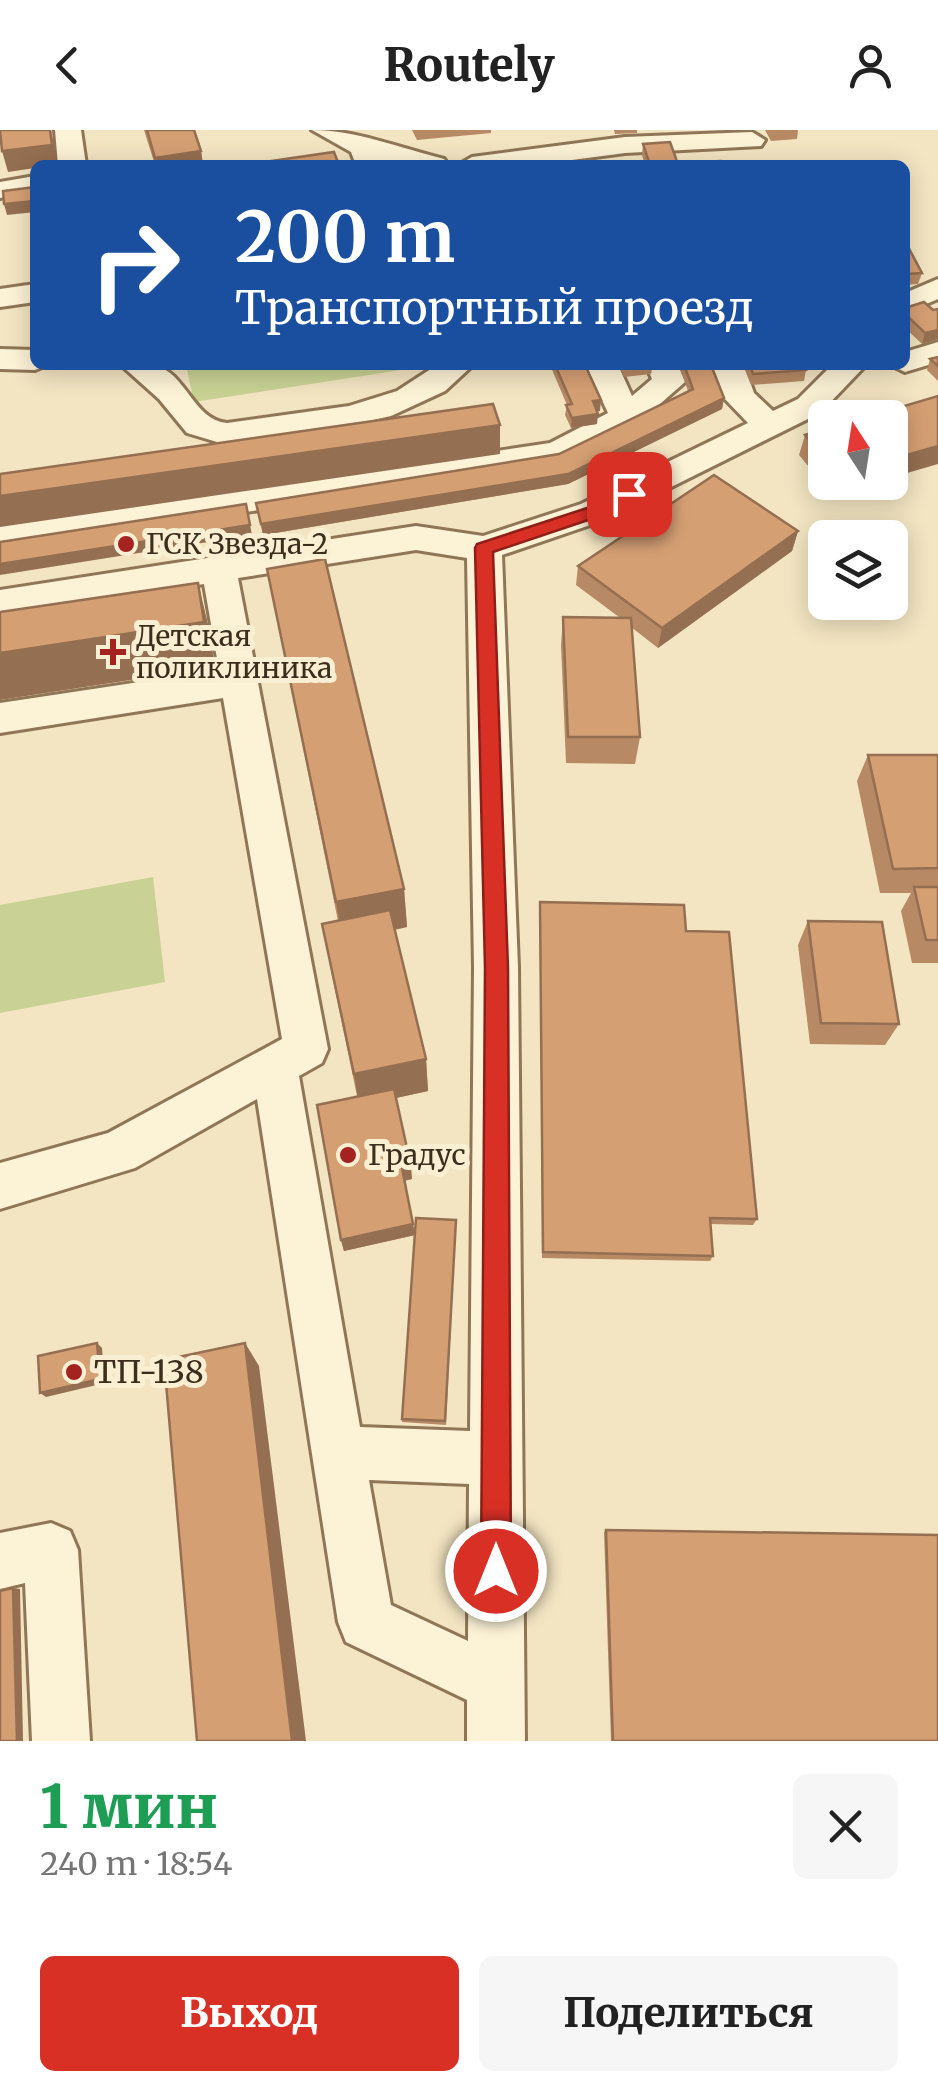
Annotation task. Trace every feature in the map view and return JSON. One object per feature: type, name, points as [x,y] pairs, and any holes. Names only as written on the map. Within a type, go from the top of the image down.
[{"type":"street","points":[[68,130],[71,160]]},
{"type":"street","points":[[325,130],[366,156],[396,160]]},
{"type":"street","points":[[510,130],[538,159],[654,137],[749,135],[765,160]]},
{"type":"street","points":[[0,190],[30,185]]},
{"type":"street","points":[[910,302],[938,288]]},
{"type":"street","points":[[0,298],[30,295]]},
{"type":"street","points":[[910,360],[938,352]]},
{"type":"street","points":[[0,359],[30,360]]},
{"type":"street","points":[[143,370],[172,394],[193,424],[207,433],[227,434],[364,412],[409,400],[452,370]]},
{"type":"street","points":[[604,370],[626,417]]},
{"type":"street","points":[[0,538],[558,453],[626,417],[669,382],[664,370]]},
{"type":"street","points":[[730,370],[740,398],[770,424]]},
{"type":"street","points":[[0,603],[416,538],[484,548],[593,512],[808,406],[846,370]]},
{"type":"street","points":[[484,548],[496,968],[496,1741]]},
{"type":"street","points":[[0,1186],[118,1152],[306,1050],[219,569]]},
{"type":"street","points":[[0,718],[239,680]]},
{"type":"street","points":[[275,1066],[366,1622],[496,1684]]},
{"type":"street","points":[[338,1452],[496,1459]]},
{"type":"street","points":[[0,1560],[51,1550],[61,1741]]},
{"type":"green space","points":[[187,370],[401,370],[194,402]]},
{"type":"green space","points":[[153,877],[165,982],[0,1013],[0,905]]},
{"type":"building","points":[[0,130],[50,130],[52,145],[2,151]]},
{"type":"building","points":[[147,130],[194,130],[201,151],[155,158]]},
{"type":"building","points":[[670,142],[677,160],[648,160],[643,144]]},
{"type":"building","points":[[334,152],[337,160],[279,160]]},
{"type":"building","points":[[30,188],[30,201],[4,204],[3,191]]},
{"type":"building","points":[[910,250],[922,273],[910,274]]},
{"type":"building","points":[[924,302],[933,310],[938,309],[938,330],[925,333],[910,319],[910,306]]},
{"type":"building","points":[[557,370],[587,370],[601,400],[593,401],[598,414],[572,418],[566,405],[572,404]]},
{"type":"building","points":[[686,370],[713,370],[724,398],[568,474],[261,524],[256,503],[559,454],[693,389]]},
{"type":"building","points":[[752,370],[806,370],[753,374]]},
{"type":"building","points":[[938,396],[938,446],[908,455],[908,405]]},
{"type":"building","points":[[493,404],[500,425],[0,496],[0,474]]},
{"type":"building","points":[[714,475],[798,531],[662,628],[578,566]]},
{"type":"building","points":[[246,504],[250,525],[0,564],[0,542]]},
{"type":"building","points":[[325,559],[404,889],[336,902],[267,569]]},
{"type":"building","points":[[198,583],[204,622],[0,653],[0,612]]},
{"type":"building","points":[[563,617],[631,618],[640,737],[568,737]]},
{"type":"building","points":[[868,755],[938,755],[938,868],[893,869]]},
{"type":"building","points":[[914,887],[938,887],[938,940],[926,940]]},
{"type":"building","points":[[540,902],[684,905],[686,931],[729,932],[757,1219],[710,1218],[713,1256],[543,1252]]},
{"type":"building","points":[[390,910],[426,1059],[354,1074],[322,924]]},
{"type":"building","points":[[808,921],[882,922],[899,1024],[821,1023]]},
{"type":"building","points":[[394,1089],[411,1166],[402,1168],[413,1224],[341,1240],[317,1105]]},
{"type":"building","points":[[416,1218],[456,1220],[445,1421],[402,1419]]},
{"type":"building","name":"ТП-138","points":[[97,1343],[100,1379],[40,1393],[38,1356]]},
{"type":"building","points":[[245,1343],[292,1741],[197,1741],[164,1360]]},
{"type":"building","points":[[606,1530],[938,1535],[938,1741],[613,1741]]},
{"type":"building","points":[[13,1588],[17,1741],[0,1741],[0,1591]]},
{"type":"place","name":"ГСК Звезда-2","points":[[126,544]]},
{"type":"place","name":"Детская поликлиника","points":[[113,652]]},
{"type":"place","name":"Градус","points":[[348,1155]]},
{"type":"place","name":"ТП-138","points":[[74,1372]]},
{"type":"route","points":[[496,1571],[496,968],[484,548],[593,512],[629,494]]}]
